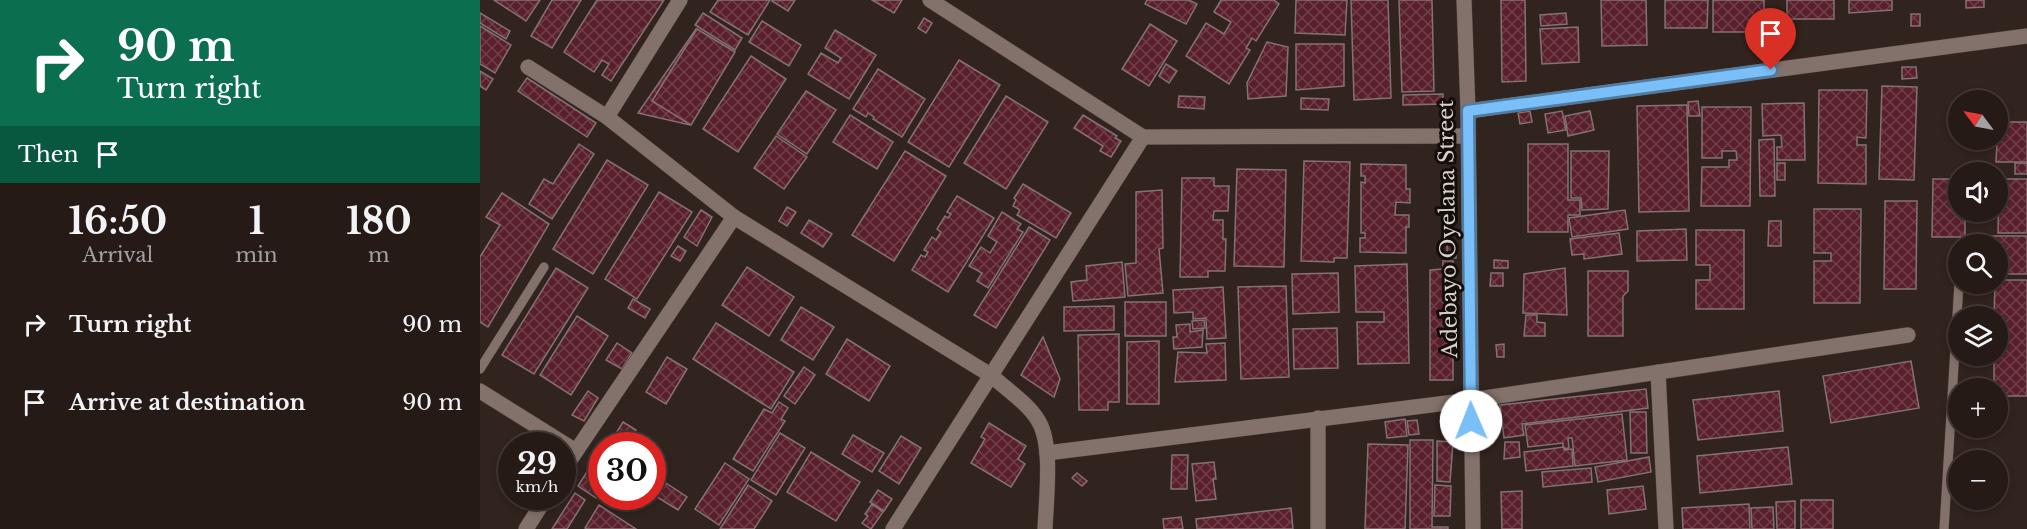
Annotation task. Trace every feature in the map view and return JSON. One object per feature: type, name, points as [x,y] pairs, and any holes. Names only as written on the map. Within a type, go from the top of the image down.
[{"type":"street","points":[[607,117],[680,0]]},
{"type":"street","points":[[930,0],[1143,137],[1468,136]]},
{"type":"street","name":"Adebayo Oyelana Street","points":[[1464,0],[1468,111],[1473,529]]},
{"type":"street","points":[[1468,111],[2027,36]]},
{"type":"street","points":[[528,67],[607,117],[734,217],[992,376],[1039,421],[1044,434],[1047,453],[1045,529]]},
{"type":"street","points":[[893,529],[1143,137]]},
{"type":"street","points":[[576,452],[734,217]]},
{"type":"street","points":[[1047,453],[1471,400],[1908,335]]},
{"type":"street","points":[[1658,372],[1666,529]]},
{"type":"street","points":[[480,392],[544,432]]},
{"type":"street","points":[[1318,418],[1318,529]]},
{"type":"street","points":[[526,529],[538,510]]},
{"type":"lane","points":[[480,369],[544,267]]},
{"type":"lane","points":[[1944,529],[1958,294]]},
{"type":"building","points":[[494,0],[540,0],[526,21]]},
{"type":"building","points":[[552,0],[581,0],[552,48],[531,36]]},
{"type":"building","points":[[597,0],[664,0],[611,81],[602,75],[609,64],[602,60],[594,72],[564,52]]},
{"type":"building","points":[[718,0],[770,0],[748,35],[710,12]]},
{"type":"building","points":[[772,0],[795,0],[788,11]]},
{"type":"building","points":[[872,0],[902,0],[894,13]]},
{"type":"building","points":[[1147,0],[1189,0],[1197,4],[1186,24],[1145,4]]},
{"type":"building","points":[[1221,0],[1274,0],[1279,4],[1256,41],[1252,38],[1246,48],[1250,50],[1229,84],[1186,56],[1206,23],[1224,34],[1231,22],[1214,12]]},
{"type":"building","points":[[1296,0],[1347,0],[1345,35],[1295,33]]},
{"type":"building","points":[[1351,0],[1388,0],[1391,98],[1354,100]]},
{"type":"building","points":[[1399,0],[1432,0],[1434,91],[1402,92]]},
{"type":"building","points":[[1501,0],[1525,0],[1526,81],[1502,82]]},
{"type":"building","points":[[1601,0],[1646,0],[1647,45],[1602,46]]},
{"type":"building","points":[[1665,0],[1708,0],[1707,28],[1665,28]]},
{"type":"building","points":[[1713,0],[1764,0],[1764,32],[1713,32]]},
{"type":"building","points":[[1787,0],[1834,0],[1834,19],[1787,19]]},
{"type":"building","points":[[1849,0],[1892,0],[1892,10],[1849,13]]},
{"type":"building","points":[[1966,0],[1984,0],[1984,7],[1966,8]]},
{"type":"building","points":[[480,13],[510,31],[506,39],[480,23]]},
{"type":"building","points":[[703,13],[742,38],[735,50],[695,25]]},
{"type":"building","points":[[1566,13],[1567,24],[1541,26],[1540,15]]},
{"type":"building","points":[[1911,14],[1920,14],[1920,26],[1911,26]]},
{"type":"building","points":[[924,18],[932,23],[926,33],[918,28]]},
{"type":"building","points":[[762,21],[801,45],[789,66],[749,42]]},
{"type":"building","points":[[1150,24],[1177,41],[1149,86],[1122,69]]},
{"type":"building","points":[[480,26],[511,45],[495,73],[480,64]]},
{"type":"building","points":[[1578,27],[1579,62],[1542,64],[1540,29]]},
{"type":"building","points":[[696,29],[733,51],[690,125],[638,113]]},
{"type":"building","points":[[697,29],[735,52],[691,125],[652,101]]},
{"type":"building","points":[[835,30],[876,55],[849,99],[808,74],[821,53],[838,63],[841,58],[825,48]]},
{"type":"building","points":[[1267,42],[1288,47],[1286,96],[1248,99],[1247,83]]},
{"type":"building","points":[[1296,44],[1344,44],[1344,86],[1296,90]]},
{"type":"building","points":[[751,56],[786,79],[738,152],[703,129]]},
{"type":"building","points":[[959,60],[1000,85],[949,167],[908,142]]},
{"type":"building","points":[[1166,64],[1177,71],[1169,83],[1159,76]]},
{"type":"building","points":[[1902,67],[1916,67],[1917,78],[1902,79]]},
{"type":"building","points":[[878,69],[925,99],[902,137],[873,119],[874,117],[868,113],[866,117],[853,109]]},
{"type":"building","points":[[480,71],[493,79],[486,90],[480,86]]},
{"type":"building","points":[[527,78],[596,123],[587,137],[518,91]]},
{"type":"building","points":[[1882,86],[1917,87],[1914,180],[1879,179]]},
{"type":"building","points":[[1819,90],[1867,90],[1866,138],[1857,137],[1857,145],[1866,145],[1866,184],[1818,183]]},
{"type":"building","points":[[806,91],[836,110],[807,154],[777,134]]},
{"type":"building","points":[[1443,94],[1443,104],[1403,105],[1403,95]]},
{"type":"building","points":[[1006,96],[1048,122],[1006,189],[964,163]]},
{"type":"building","points":[[1179,96],[1205,97],[1204,109],[1178,107]]},
{"type":"building","points":[[1301,98],[1329,99],[1328,110],[1301,109]]},
{"type":"building","points":[[1698,101],[1700,116],[1689,116],[1688,102]]},
{"type":"building","points":[[1804,103],[1805,160],[1777,160],[1777,147],[1782,147],[1781,135],[1763,136],[1762,104]]},
{"type":"building","points":[[1687,105],[1689,211],[1639,212],[1637,106]]},
{"type":"building","points":[[1702,107],[1751,107],[1750,206],[1701,206],[1702,167],[1729,167],[1729,160],[1737,160],[1736,151],[1722,151],[1722,158],[1702,158]]},
{"type":"building","points":[[1530,111],[1532,122],[1520,124],[1518,113]]},
{"type":"building","points":[[1562,111],[1566,130],[1548,133],[1545,114]]},
{"type":"building","points":[[1590,111],[1594,130],[1568,136],[1565,116]]},
{"type":"building","points":[[850,115],[893,142],[877,169],[833,142]]},
{"type":"building","points":[[1083,115],[1117,136],[1115,138],[1121,141],[1111,157],[1100,151],[1103,146],[1074,128]]},
{"type":"building","points":[[2008,122],[2027,122],[2027,162],[1996,162],[1997,150],[2008,150]]},
{"type":"building","points":[[776,136],[807,157],[784,189],[754,168]]},
{"type":"building","points":[[1774,139],[1775,196],[1760,196],[1759,140]]},
{"type":"building","points":[[579,144],[594,154],[552,219],[529,204],[544,179],[553,184]]},
{"type":"building","points":[[1528,144],[1568,144],[1568,200],[1580,200],[1580,215],[1568,215],[1568,232],[1528,232]]},
{"type":"building","points":[[905,151],[946,176],[894,261],[852,235]]},
{"type":"building","points":[[1571,151],[1609,151],[1608,209],[1582,210],[1581,198],[1571,198]]},
{"type":"building","points":[[607,160],[648,185],[593,274],[553,249]]},
{"type":"building","points":[[1304,161],[1350,162],[1347,258],[1334,258],[1334,262],[1301,261]]},
{"type":"building","points":[[1777,163],[1785,163],[1785,180],[1777,180]]},
{"type":"building","points":[[2015,163],[2027,163],[2027,174],[2015,174]]},
{"type":"building","points":[[1361,164],[1406,165],[1406,189],[1410,189],[1410,203],[1396,202],[1395,215],[1409,215],[1409,227],[1406,227],[1406,253],[1360,252],[1360,238],[1365,238],[1365,233],[1361,233],[1361,182],[1365,183],[1365,176],[1361,176]]},
{"type":"building","points":[[1237,169],[1286,170],[1284,267],[1234,266]]},
{"type":"building","points":[[1182,178],[1214,178],[1214,186],[1229,186],[1228,211],[1214,211],[1213,220],[1223,220],[1223,239],[1226,239],[1225,271],[1208,271],[1208,277],[1180,277]]},
{"type":"building","points":[[1933,179],[1948,179],[1948,222],[1965,222],[1965,234],[1932,237]]},
{"type":"building","points":[[2008,179],[2027,179],[2027,233],[1998,233],[1998,222],[2008,222]]},
{"type":"building","points":[[1023,184],[1071,213],[1056,238],[1017,215],[1020,210],[1013,206],[1016,200],[1014,198]]},
{"type":"building","points":[[1162,190],[1163,248],[1159,249],[1163,293],[1128,296],[1125,264],[1136,263],[1136,192]]},
{"type":"building","points":[[659,192],[692,212],[637,299],[605,279]]},
{"type":"building","points":[[502,193],[549,224],[488,327],[480,322],[480,257],[500,225],[486,217]]},
{"type":"building","points":[[957,196],[994,218],[948,292],[912,270],[921,255],[925,257],[928,252],[924,250],[932,237],[936,240],[941,232],[937,229],[945,216],[948,218],[951,214],[947,212]]},
{"type":"building","points":[[1885,201],[1917,201],[1916,289],[1884,289]]},
{"type":"building","points":[[787,207],[796,212],[787,226],[779,221]]},
{"type":"building","points":[[1814,209],[1861,209],[1860,303],[1814,303],[1814,261],[1831,261],[1831,253],[1814,253]]},
{"type":"building","points":[[701,210],[712,217],[697,246],[684,237]]},
{"type":"building","points":[[1625,210],[1628,229],[1572,237],[1569,218]]},
{"type":"building","points":[[1002,212],[1021,224],[1017,229],[1023,232],[988,288],[977,281],[982,273],[969,266],[981,247],[990,253],[997,242],[988,236]]},
{"type":"building","points":[[809,220],[832,234],[823,247],[801,233]]},
{"type":"building","points":[[1769,221],[1781,221],[1781,246],[1768,246]]},
{"type":"building","points":[[1029,227],[1050,240],[996,328],[974,315]]},
{"type":"building","points":[[1686,229],[1687,260],[1637,261],[1637,231]]},
{"type":"building","points":[[1696,230],[1744,230],[1744,309],[1696,309],[1696,280],[1710,280],[1710,265],[1696,265]]},
{"type":"building","points":[[1619,233],[1622,254],[1584,259],[1584,254],[1572,255],[1570,239]]},
{"type":"building","points":[[2008,236],[2027,236],[2027,274],[2008,274]]},
{"type":"building","points":[[1447,244],[1456,244],[1456,258],[1447,258]]},
{"type":"building","points":[[678,246],[686,251],[680,261],[671,256]]},
{"type":"building","points":[[1494,260],[1508,261],[1508,268],[1494,268]]},
{"type":"building","points":[[1443,261],[1453,261],[1453,380],[1430,380],[1430,270],[1443,269]]},
{"type":"building","points":[[1122,262],[1125,297],[1073,301],[1071,282],[1087,280],[1086,266]]},
{"type":"building","points":[[1407,264],[1409,363],[1358,364],[1357,322],[1384,322],[1384,312],[1356,312],[1355,266]]},
{"type":"building","points":[[747,267],[794,297],[769,336],[722,305]]},
{"type":"building","points":[[556,268],[588,288],[534,374],[502,355]]},
{"type":"building","points":[[1565,268],[1567,315],[1523,313],[1524,274]]},
{"type":"building","points":[[1588,271],[1628,271],[1628,291],[1623,296],[1623,336],[1588,336]]},
{"type":"building","points":[[1338,273],[1339,312],[1293,314],[1292,274]]},
{"type":"building","points":[[1491,273],[1503,273],[1503,286],[1490,286]]},
{"type":"building","points":[[2008,280],[2027,280],[2027,396],[2008,396],[2008,378],[1994,378],[1994,366],[2008,366],[2008,306],[1994,306],[1995,294],[2008,294]]},
{"type":"building","points":[[1286,286],[1289,377],[1241,379],[1238,287]]},
{"type":"building","points":[[1223,287],[1226,338],[1207,339],[1206,318],[1193,319],[1193,312],[1174,313],[1173,290]]},
{"type":"building","points":[[633,299],[650,309],[645,318],[628,308]]},
{"type":"building","points":[[1125,302],[1166,302],[1166,336],[1125,336]]},
{"type":"building","points":[[1114,306],[1114,330],[1064,331],[1064,307]]},
{"type":"building","points":[[801,307],[834,327],[813,360],[781,340]]},
{"type":"building","points":[[1526,315],[1537,315],[1537,322],[1545,323],[1545,336],[1524,336]]},
{"type":"building","points":[[577,316],[608,336],[571,395],[540,375]]},
{"type":"building","points":[[1204,320],[1205,328],[1193,329],[1192,321]]},
{"type":"building","points":[[716,323],[794,372],[771,409],[693,359]]},
{"type":"building","points":[[1190,324],[1190,332],[1203,330],[1202,347],[1174,349],[1173,337],[1177,337],[1176,325]]},
{"type":"building","points":[[1337,328],[1338,368],[1294,369],[1293,329]]},
{"type":"building","points":[[1119,334],[1119,402],[1108,402],[1108,410],[1079,410],[1078,335]]},
{"type":"building","points":[[1043,337],[1060,379],[1054,397],[1021,375]]},
{"type":"building","points":[[847,339],[890,366],[869,401],[826,374]]},
{"type":"building","points":[[1159,341],[1159,404],[1127,404],[1127,342]]},
{"type":"building","points":[[617,343],[632,353],[622,369],[606,360]]},
{"type":"building","points":[[1225,343],[1226,380],[1175,382],[1178,352],[1207,353],[1206,344]]},
{"type":"building","points":[[1504,344],[1504,357],[1497,357],[1496,345]]},
{"type":"building","points":[[667,357],[687,369],[666,404],[646,392]]},
{"type":"building","points":[[1911,361],[1919,408],[1831,423],[1823,376]]},
{"type":"building","points":[[804,367],[815,375],[795,404],[784,396]]},
{"type":"building","points":[[1646,389],[1648,408],[1522,424],[1524,435],[1504,438],[1500,405]]},
{"type":"building","points":[[588,391],[598,398],[584,421],[572,415]]},
{"type":"building","points":[[1779,391],[1783,431],[1698,440],[1693,400]]},
{"type":"building","points":[[779,402],[788,408],[781,419],[785,421],[753,471],[733,459],[764,409],[772,413]]},
{"type":"building","points":[[1630,412],[1646,412],[1647,453],[1631,453]]},
{"type":"building","points":[[1622,414],[1627,460],[1575,466],[1572,438],[1568,438],[1569,448],[1563,449],[1563,443],[1528,447],[1525,425]]},
{"type":"building","points":[[1405,419],[1407,436],[1387,438],[1385,422]]},
{"type":"building","points":[[1417,420],[1419,434],[1409,435],[1407,421]]},
{"type":"building","points":[[623,422],[636,430],[635,432],[617,432]]},
{"type":"building","points":[[989,423],[1026,446],[1018,459],[1025,464],[1011,487],[971,463],[985,439],[981,437]]},
{"type":"building","points":[[780,433],[805,448],[776,495],[751,480]]},
{"type":"building","points":[[853,435],[884,453],[872,472],[842,454]]},
{"type":"building","points":[[901,436],[921,448],[899,484],[879,471]]},
{"type":"building","points":[[1410,440],[1433,440],[1432,527],[1448,527],[1448,529],[1410,529]]},
{"type":"building","points":[[1437,441],[1453,442],[1450,482],[1437,481]]},
{"type":"building","points":[[1505,442],[1519,442],[1520,457],[1504,459]]},
{"type":"building","points":[[1368,444],[1408,445],[1405,529],[1365,529]]},
{"type":"building","points":[[1564,447],[1564,450],[1572,449],[1573,466],[1526,471],[1524,452]]},
{"type":"building","points":[[1788,447],[1792,484],[1700,493],[1697,456]]},
{"type":"building","points":[[811,452],[860,482],[836,521],[787,492]]},
{"type":"building","points":[[1172,455],[1188,455],[1187,489],[1171,489]]},
{"type":"building","points":[[1649,457],[1651,472],[1598,482],[1595,467]]},
{"type":"building","points":[[1214,462],[1216,479],[1213,479],[1216,499],[1196,501],[1192,464]]},
{"type":"building","points":[[725,463],[749,479],[719,525],[695,509]]},
{"type":"building","points":[[1591,468],[1592,482],[1543,487],[1542,472]]},
{"type":"building","points":[[588,470],[588,493],[578,486]]},
{"type":"building","points":[[1077,473],[1087,481],[1082,486],[1072,478]]},
{"type":"building","points":[[666,483],[687,497],[678,510],[666,503]]},
{"type":"building","points":[[748,485],[772,501],[754,529],[720,529]]},
{"type":"building","points":[[1435,485],[1451,486],[1450,516],[1434,516]]},
{"type":"building","points":[[1643,486],[1646,509],[1609,514],[1607,490]]},
{"type":"building","points":[[878,490],[892,499],[884,511],[870,502]]},
{"type":"building","points":[[1522,491],[1522,529],[1502,529],[1501,492]]},
{"type":"building","points":[[576,494],[585,500],[567,529],[552,529],[564,510],[576,510]]},
{"type":"building","points":[[1801,500],[1833,500],[1833,529],[1801,529]]},
{"type":"building","points":[[1795,501],[1795,529],[1777,529],[1776,502]]},
{"type":"building","points":[[872,504],[883,512],[871,529],[862,523],[868,516],[865,514]]},
{"type":"building","points":[[1749,504],[1750,529],[1683,529],[1682,508]]},
{"type":"building","points":[[1773,507],[1774,529],[1752,529],[1751,508]]},
{"type":"building","points":[[1291,508],[1293,529],[1197,529],[1196,519]]},
{"type":"building","points":[[596,510],[607,510],[636,529],[587,529],[585,528]]},
{"type":"building","points":[[1181,517],[1183,529],[1164,529],[1163,519]]},
{"type":"route","points":[[1471,421],[1468,111],[1771,70]]}]
